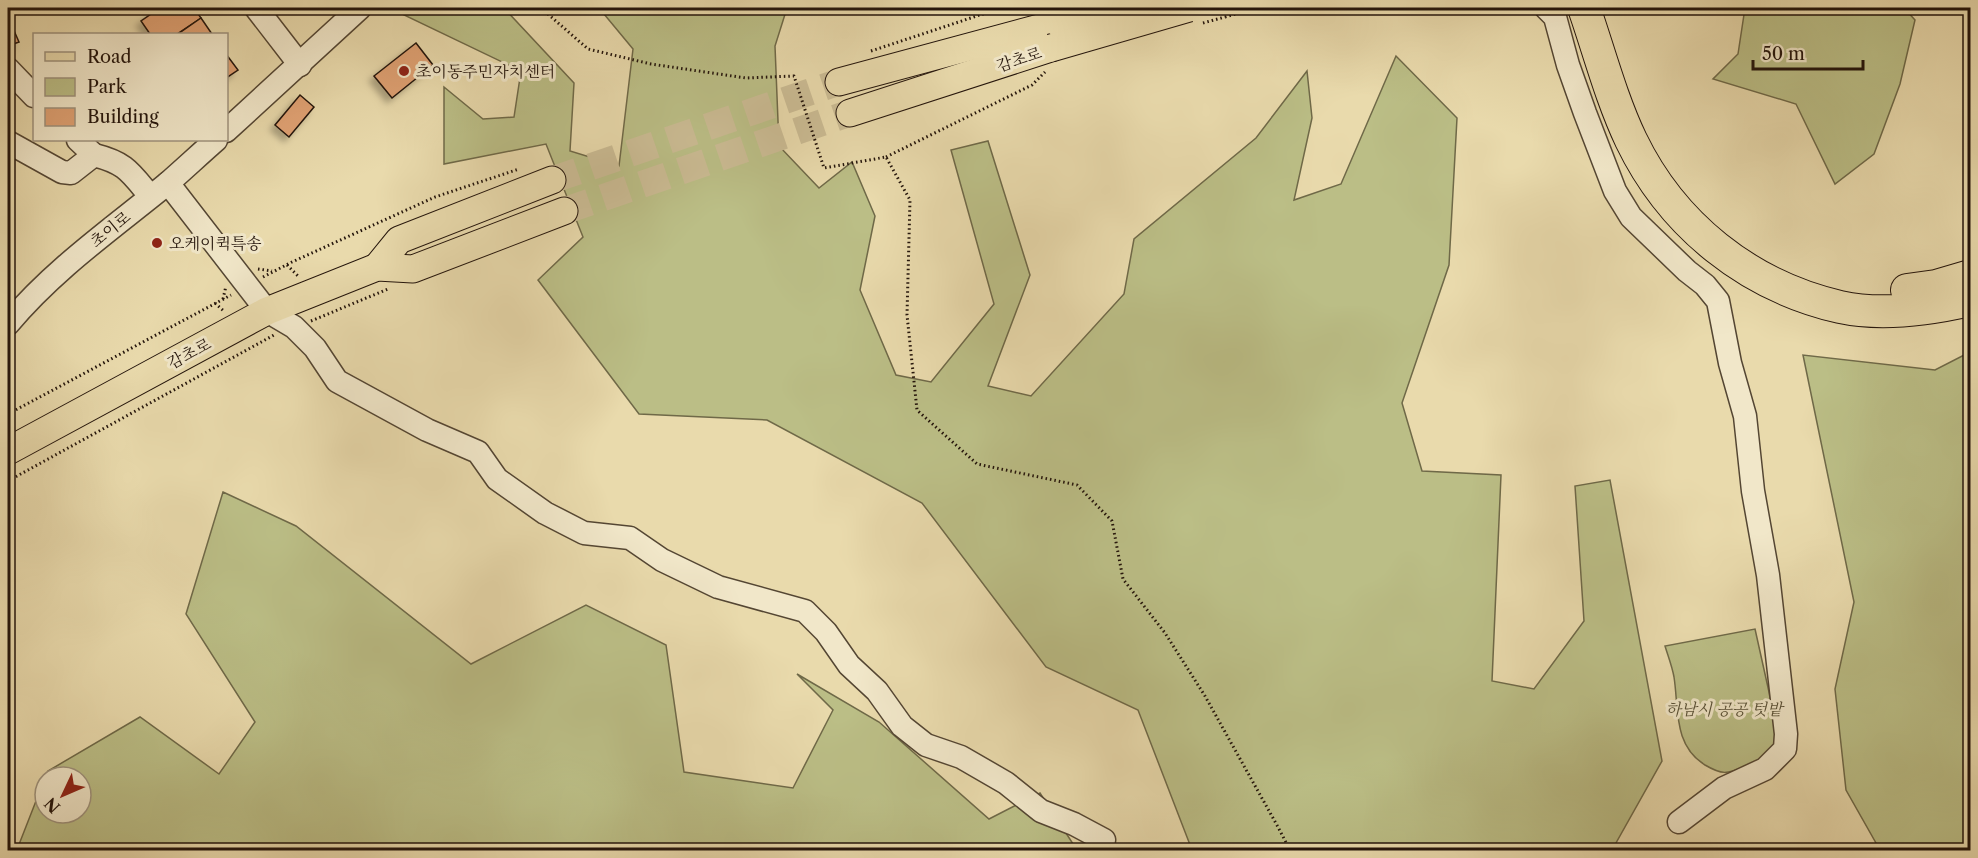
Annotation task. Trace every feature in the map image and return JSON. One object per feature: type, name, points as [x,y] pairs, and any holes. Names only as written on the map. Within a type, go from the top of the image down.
[{"type":"highway","points":[[1584,8],[1631,140],[1666,196],[1688,223],[1720,252],[1763,279],[1803,296],[1841,307],[1890,311],[1962,300]]},
{"type":"highway","points":[[1596,8],[1629,111],[1648,151],[1667,183],[1684,205],[1707,227],[1733,246],[1796,278],[1863,291],[1896,291],[1936,286],[1971,276]]},
{"type":"main road","name":"감초로","points":[[839,82],[1052,47],[1112,8]]},
{"type":"main road","name":"감초로","points":[[850,113],[1052,47],[1189,8]]},
{"type":"main road","name":"감초로","points":[[377,267],[399,240],[552,180]]},
{"type":"main road","name":"감초로","points":[[8,451],[267,310],[377,267],[412,269],[564,211]]},
{"type":"street","points":[[256,8],[300,65]]},
{"type":"street","points":[[228,129],[360,8]]},
{"type":"street","points":[[1546,8],[1556,17],[1568,65],[1615,191],[1631,217],[1687,271],[1705,285],[1718,301],[1730,363],[1745,416],[1753,491],[1768,575],[1785,749],[1765,769],[1724,788],[1679,822]]},
{"type":"street","points":[[8,69],[33,95]]},
{"type":"street","name":"초이로","points":[[8,324],[22,306],[50,280],[215,141]]},
{"type":"street","points":[[8,142],[62,172],[71,173],[96,148],[115,160],[159,190],[267,310],[294,327],[315,348],[337,381],[427,430],[478,452],[497,479],[545,513],[584,533],[630,538],[662,560],[718,587],[806,611],[826,632],[849,665],[877,691],[902,726],[926,744],[961,756],[1006,783],[1041,811],[1074,824],[1104,840]]},
{"type":"path","points":[[541,8],[588,50],[651,64],[746,78],[794,76],[824,168],[886,157],[1032,85],[1052,47]]},
{"type":"path","points":[[863,53],[1001,8]]},
{"type":"path","points":[[1226,17],[1256,8]]},
{"type":"path","points":[[886,157],[910,200],[907,315],[917,410],[977,464],[1077,485],[1112,521],[1123,579],[1165,633],[1205,696],[1290,850]]},
{"type":"path","points":[[8,481],[266,339],[397,286]]},
{"type":"green space","points":[[415,8],[504,8],[574,83],[570,151],[619,166],[633,49],[599,8],[787,8],[775,46],[779,146],[819,188],[852,162],[875,216],[860,290],[896,375],[931,382],[994,304],[951,150],[988,141],[1030,275],[988,386],[1031,396],[1124,294],[1134,239],[1256,138],[1307,71],[1312,118],[1294,200],[1341,184],[1396,56],[1457,118],[1449,265],[1402,403],[1422,471],[1501,475],[1492,681],[1534,689],[1584,621],[1575,486],[1610,480],[1662,761],[1612,850],[1192,850],[1138,710],[1046,667],[922,503],[767,420],[639,414],[538,280],[583,237],[546,144],[444,164],[444,87],[483,119],[514,117],[521,71],[404,15]]},
{"type":"green space","points":[[1745,8],[1904,8],[1915,20],[1900,84],[1874,154],[1835,184],[1796,104],[1713,79],[1738,54]]},
{"type":"green space","points":[[1970,352],[1970,850],[1880,850],[1846,790],[1835,689],[1854,602],[1803,355],[1935,370]]},
{"type":"green space","points":[[223,492],[296,526],[471,664],[586,605],[666,645],[684,772],[793,788],[833,710],[797,674],[879,722],[989,819],[1040,793],[1077,850],[13,850],[18,847],[33,809],[33,825],[93,825],[93,765],[58,765],[140,717],[219,774],[255,722],[186,614]]},
{"type":"green space","name":"하남시 공공 텃밭","points":[[1755,629],[1777,738],[1769,753],[1760,759],[1733,771],[1716,771],[1695,757],[1682,737],[1674,677],[1665,646]]},
{"type":"building","points":[[160,8],[194,8],[201,18],[178,33],[149,33],[141,21]]},
{"type":"building","points":[[8,17],[19,42],[8,46]]},
{"type":"building","points":[[201,18],[211,33],[179,33]]},
{"type":"building","name":"초이동주민자치센터","points":[[416,43],[433,65],[392,98],[374,76]]},
{"type":"building","points":[[228,57],[238,70],[228,77]]},
{"type":"building","points":[[300,95],[314,107],[289,137],[275,125]]},
{"type":"tunnel","points":[[552,180],[839,82]]},
{"type":"tunnel","points":[[564,211],[850,113]]},
{"type":"place","name":"초이동주민자치센터","points":[[404,71]]},
{"type":"place","name":"오케이퀵특송","points":[[157,243]]}]
